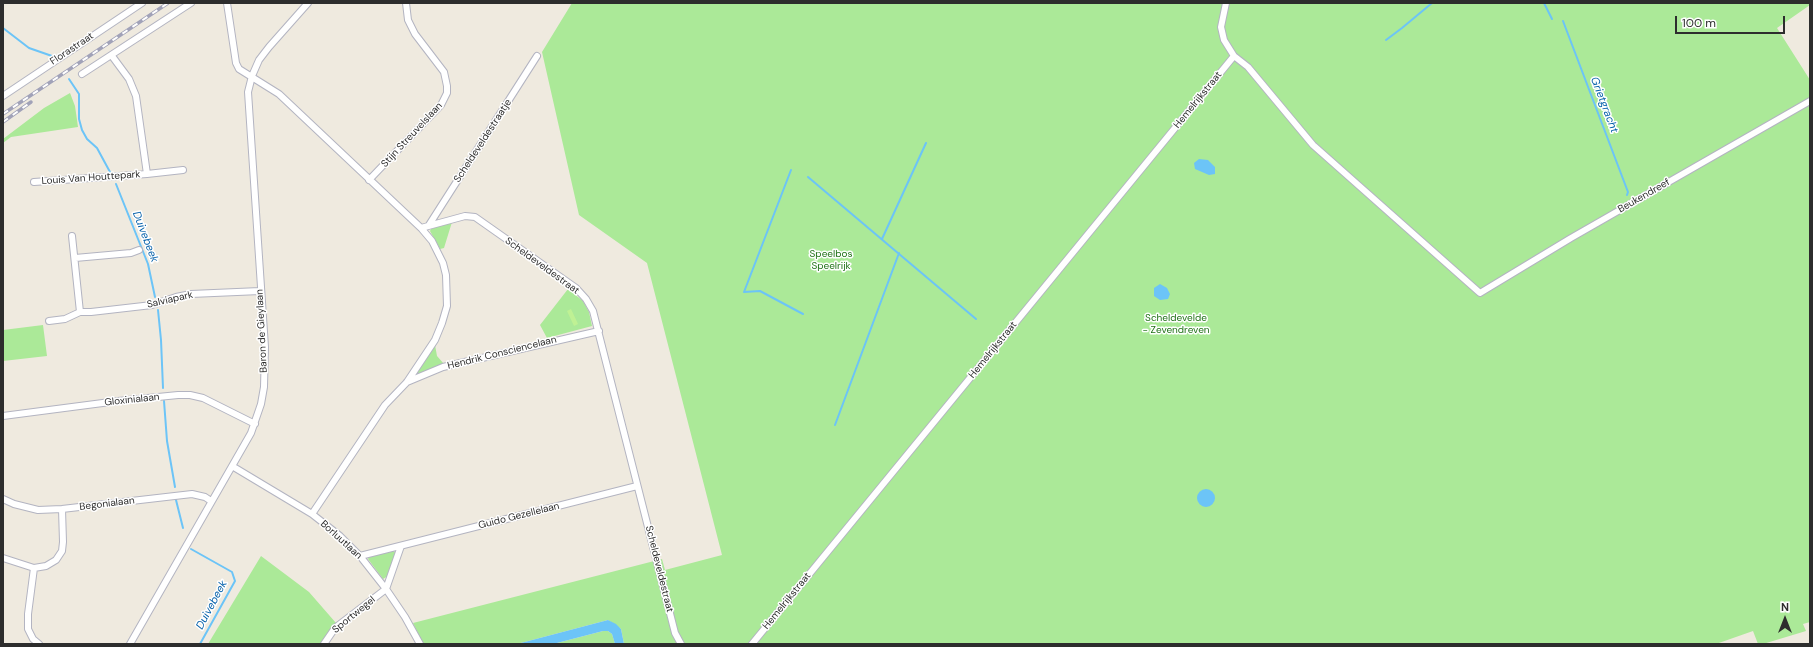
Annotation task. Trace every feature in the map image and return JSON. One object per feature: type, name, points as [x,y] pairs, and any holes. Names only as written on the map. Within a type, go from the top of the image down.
[{"type":"street","name":"Florastraat","points":[[3,96],[142,3]]},
{"type":"street","points":[[82,74],[112,56],[191,3]]},
{"type":"street","points":[[228,3],[236,63],[239,69],[280,94],[421,228]]},
{"type":"street","name":"Baron de Gieylaan","points":[[130,644],[255,424],[264,387],[266,366],[248,92],[252,76],[259,60],[308,3]]},
{"type":"street","name":"Stijn Streuvelslaan","points":[[370,180],[441,105],[447,93],[447,79],[444,72],[415,34],[408,20],[406,3]]},
{"type":"street","points":[[1226,3],[1221,27],[1224,40],[1234,56]]},
{"type":"street","name":"Louis Van Houttepark","points":[[112,56],[129,79],[136,96],[147,174]]},
{"type":"street","name":"Scheldeveldestraatje","points":[[430,225],[537,56]]},
{"type":"street","name":"Beukendreef","points":[[1234,56],[1248,67],[1313,145],[1480,294],[1571,238],[1810,101]]},
{"type":"street","name":"Hemelrijkstraat","points":[[752,644],[1234,56]]},
{"type":"street","name":"Louis Van Houttepark","points":[[34,182],[183,170]]},
{"type":"street","name":"Scheldeveldestraat","points":[[421,228],[465,216],[474,217],[576,288],[586,299],[593,311],[675,633],[681,644]]},
{"type":"street","name":"Hendrik Consciencelaan","points":[[312,514],[385,405],[407,382],[435,340],[442,324],[447,306],[447,283],[443,262],[432,241],[421,228]]},
{"type":"street","points":[[72,236],[80,312]]},
{"type":"street","points":[[75,258],[132,253],[139,250]]},
{"type":"street","name":"Salviapark","points":[[49,321],[65,319],[80,312],[152,305],[191,294],[260,291]]},
{"type":"street","name":"Hendrik Consciencelaan","points":[[407,382],[443,368],[598,331]]},
{"type":"street","name":"Gloxinialaan","points":[[3,416],[178,395],[203,398],[255,424]]},
{"type":"street","name":"Borluutlaan","points":[[232,466],[312,514],[340,536],[360,556],[386,589],[405,617],[420,644]]},
{"type":"street","name":"Guido Gezellelaan","points":[[360,556],[637,486]]},
{"type":"street","name":"Begonialaan","points":[[3,499],[27,508],[38,510],[62,509],[192,494],[211,500]]},
{"type":"street","points":[[3,558],[34,568],[46,566],[56,560],[62,551],[62,509]]},
{"type":"street","points":[[386,589],[401,546]]},
{"type":"street","points":[[34,568],[28,614],[28,629],[33,639],[39,644]]},
{"type":"street","name":"Sportwegel","points":[[324,644],[335,628],[386,589]]},
{"type":"green space","name":"Scheldevelde - Zevendreven","points":[[572,3],[1810,3],[1810,5],[1777,28],[1810,80],[1810,622],[1803,624],[1806,631],[1763,644],[1758,644],[1753,631],[1716,644],[624,644],[621,629],[608,620],[517,644],[423,644],[413,623],[662,559],[665,570],[722,555],[647,263],[579,215],[542,52]]},
{"type":"green space","points":[[70,93],[75,106],[78,127],[11,137],[3,143],[3,139],[44,108]]},
{"type":"green space","points":[[452,222],[444,248],[440,249],[430,231],[431,229]]},
{"type":"green space","points":[[568,289],[583,301],[589,312],[592,326],[547,338],[540,325]]},
{"type":"green space","points":[[571,309],[578,324],[574,326],[567,311]]},
{"type":"green space","points":[[43,325],[47,356],[3,361],[3,330]]},
{"type":"green space","points":[[435,345],[437,356],[444,364],[417,376],[415,375]]},
{"type":"green space","points":[[394,551],[396,554],[388,576],[383,579],[368,559],[369,557]]},
{"type":"green space","points":[[261,556],[309,592],[336,623],[322,644],[208,644]]},
{"type":"green space","points":[[608,631],[612,634],[615,644],[553,644]]},
{"type":"water","points":[[1199,159],[1208,160],[1215,167],[1215,174],[1209,175],[1195,169],[1194,163]]},
{"type":"water","points":[[1160,284],[1167,288],[1170,294],[1168,299],[1160,300],[1154,296],[1154,288]]},
{"type":"water","points":[[1202,489],[1210,489],[1215,494],[1213,505],[1210,507],[1202,507],[1197,502],[1197,494]]},
{"type":"water","points":[[608,620],[616,624],[621,629],[624,644],[615,644],[612,634],[608,631],[603,631],[553,644],[517,644]]},
{"type":"waterway","points":[[1386,40],[1432,3]]},
{"type":"waterway","name":"Grietgracht","points":[[1544,3],[1552,19]]},
{"type":"waterway","name":"Grietgracht","points":[[1563,21],[1628,192],[1627,195]]},
{"type":"waterway","name":"Duivebeek","points":[[3,28],[29,48],[52,56]]},
{"type":"waterway","name":"Duivebeek","points":[[69,79],[79,94],[79,119],[82,130],[87,139],[97,148],[110,172]]},
{"type":"waterway","points":[[882,239],[926,143]]},
{"type":"waterway","points":[[791,170],[744,292],[760,291],[803,314]]},
{"type":"waterway","points":[[808,177],[976,319]]},
{"type":"waterway","name":"Duivebeek","points":[[116,184],[148,264],[155,297]]},
{"type":"waterway","points":[[835,425],[899,253]]},
{"type":"waterway","name":"Duivebeek","points":[[158,310],[163,388]]},
{"type":"waterway","name":"Duivebeek","points":[[164,401],[167,441],[175,487]]},
{"type":"waterway","name":"Duivebeek","points":[[176,500],[183,528]]},
{"type":"waterway","name":"Duivebeek","points":[[191,549],[232,572],[235,581],[200,644]]},
{"type":"railway","points":[[3,114],[168,3]]},
{"type":"railway","points":[[3,122],[31,102]]},
{"type":"park label","name":"Speelbos Speelrijk","points":[[831,260]]}]
